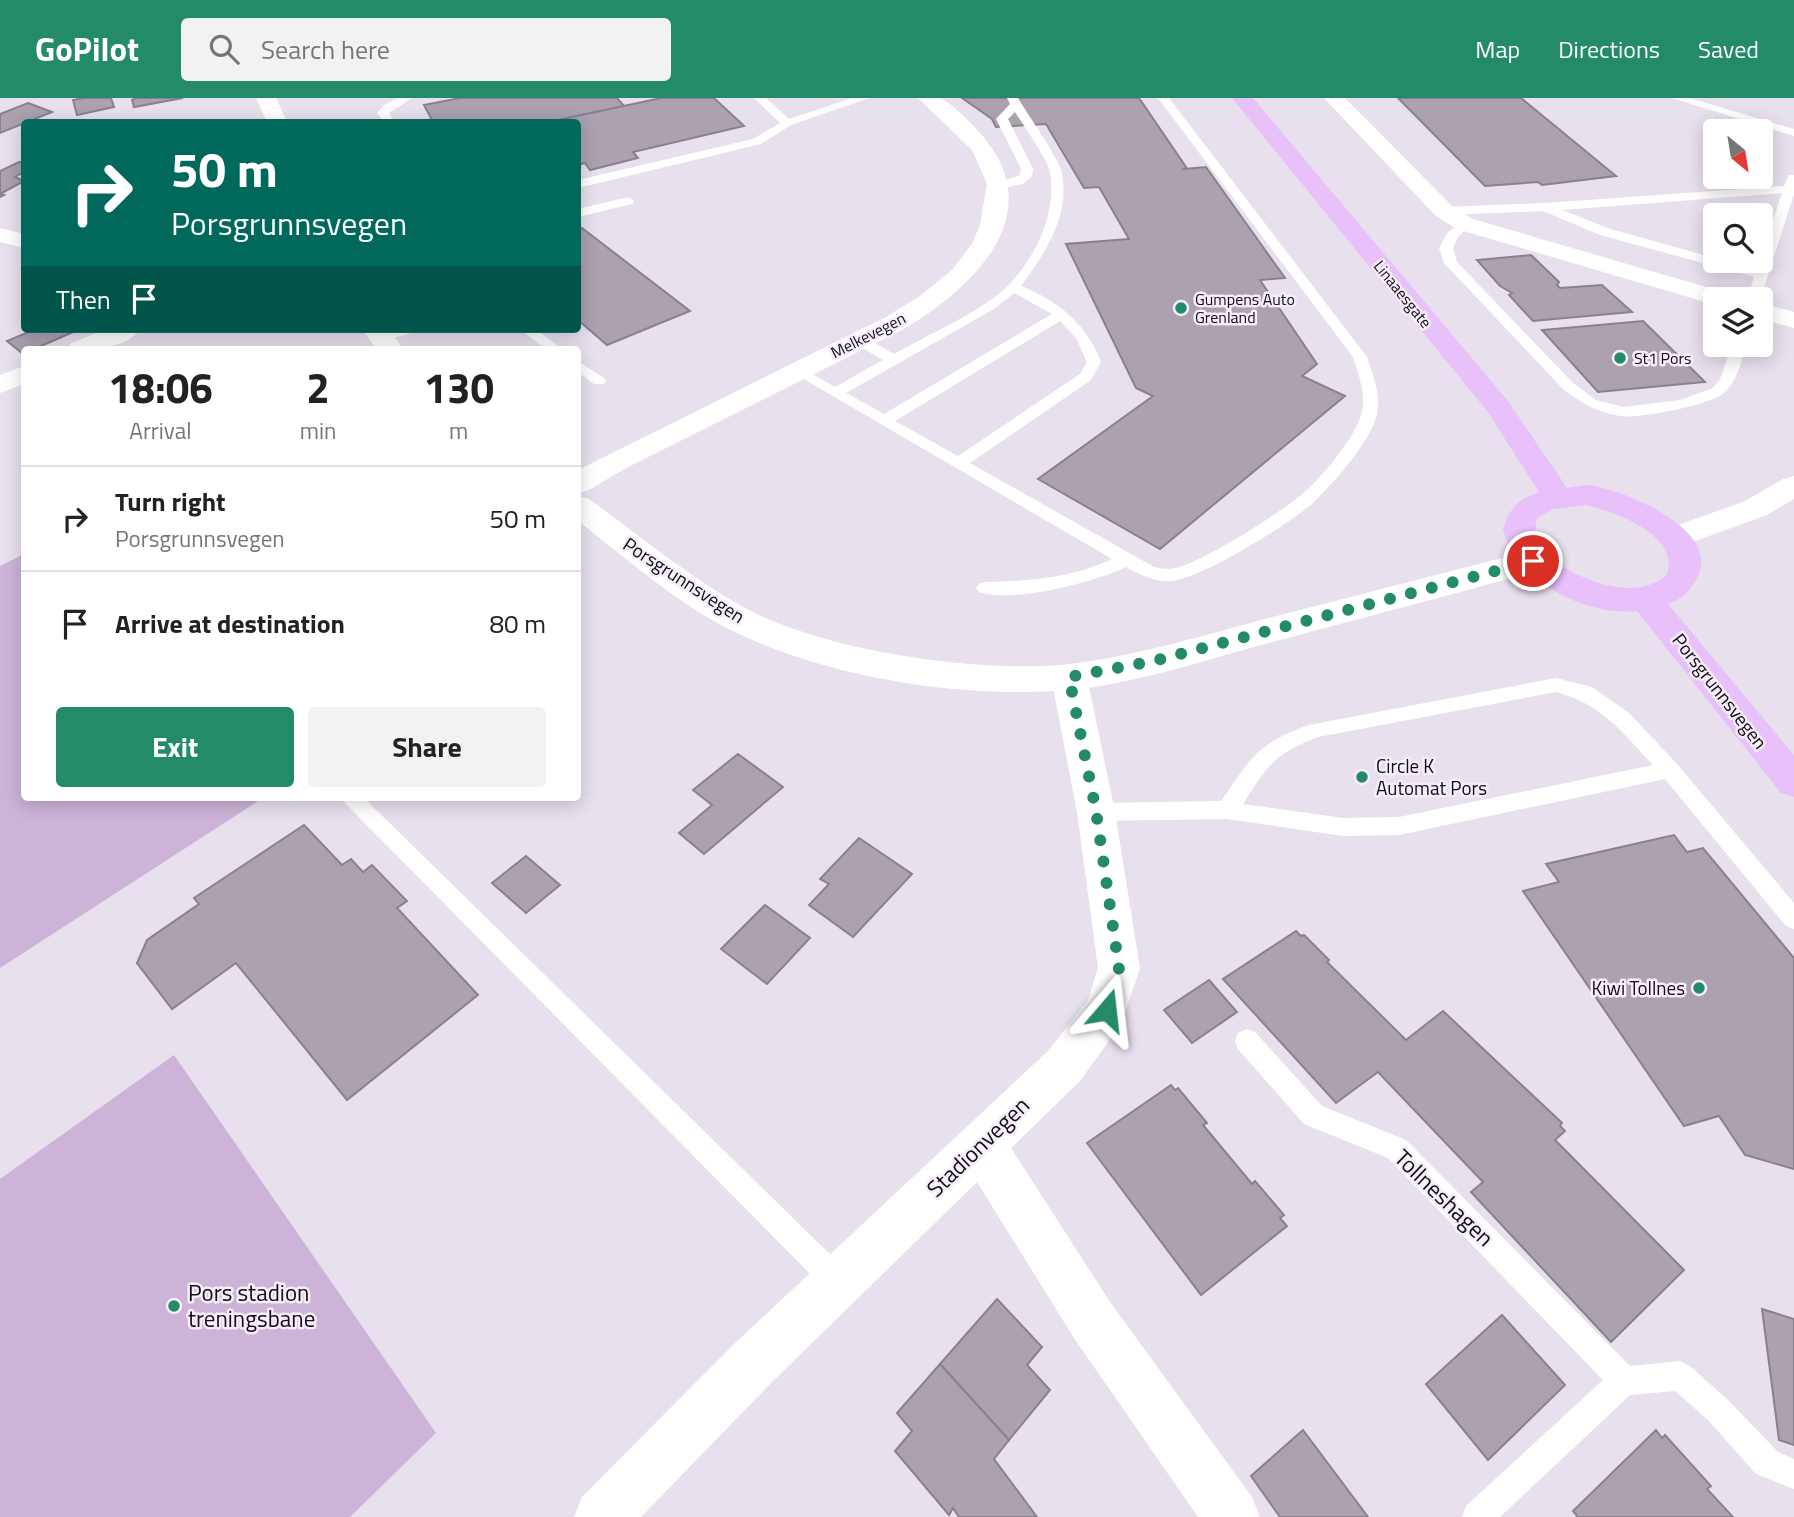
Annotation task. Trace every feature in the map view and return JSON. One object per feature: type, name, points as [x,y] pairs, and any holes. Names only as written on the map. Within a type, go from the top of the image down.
[{"type":"highway","name":"Linaaesgate","points":[[1242,98],[1498,407],[1558,496]]},
{"type":"highway","points":[[1587,495],[1612,501],[1657,522],[1673,538],[1683,554],[1685,569],[1680,583],[1667,594],[1646,600],[1623,600],[1585,592],[1550,575],[1533,561],[1519,538],[1519,522],[1527,508],[1542,499],[1587,495]]},
{"type":"highway","name":"Porsgrunnsvegen","points":[[1646,600],[1794,782]]},
{"type":"street","points":[[266,98],[276,119]]},
{"type":"street","points":[[928,98],[975,139],[988,159],[998,185]]},
{"type":"street","points":[[1334,98],[1444,211],[1465,223],[1703,294]]},
{"type":"street","name":"Melkevegen","points":[[581,481],[616,461],[920,309],[965,271],[991,232],[998,185]]},
{"type":"street","points":[[0,235],[21,240]]},
{"type":"street","points":[[1773,314],[1794,320]]},
{"type":"street","points":[[88,346],[118,333]]},
{"type":"street","points":[[0,385],[21,375]]},
{"type":"street","points":[[1673,538],[1756,508],[1794,486]]},
{"type":"street","name":"Porsgrunnsvegen","points":[[581,508],[666,572],[734,617],[802,646],[906,669],[985,678],[1069,677],[1154,661],[1533,561]]},
{"type":"street","name":"Stadionvegen","points":[[601,1517],[752,1364],[1064,1066],[1107,1010],[1119,968],[1096,811],[1069,677]]},
{"type":"street","points":[[981,1144],[1092,1320],[1232,1517]]},
{"type":"lane","points":[[387,119],[383,113],[388,107],[407,98]]},
{"type":"lane","points":[[759,98],[787,123]]},
{"type":"lane","points":[[797,371],[1150,573],[1172,575],[1202,564],[1268,526],[1308,498],[1352,447],[1369,415],[1370,388],[1360,358],[1163,98]]},
{"type":"lane","points":[[1677,98],[1794,133]]},
{"type":"lane","points":[[581,183],[757,142],[787,123],[855,99]]},
{"type":"lane","points":[[835,393],[989,306],[1013,288],[1044,245],[1055,213],[1056,171],[1013,102],[1002,119],[1027,169],[1026,176],[1019,181],[998,185]]},
{"type":"lane","points":[[1444,211],[1545,207],[1792,182],[1758,287]]},
{"type":"lane","points":[[581,212],[628,201]]},
{"type":"lane","points":[[1545,207],[1605,232],[1762,275]]},
{"type":"lane","points":[[1465,223],[1446,248],[1451,263],[1567,386],[1591,403],[1622,412],[1683,404],[1705,398],[1718,391],[1727,380],[1735,357]]},
{"type":"lane","points":[[958,464],[1086,377],[1094,362],[1091,352],[1074,327],[1038,297],[1013,288]]},
{"type":"lane","points":[[884,421],[1060,315]]},
{"type":"lane","points":[[382,339],[399,333]]},
{"type":"lane","points":[[533,333],[550,346]]},
{"type":"lane","points":[[859,340],[894,360]]},
{"type":"lane","points":[[581,367],[599,381]]},
{"type":"lane","points":[[985,588],[1036,587],[1073,581],[1102,572],[1126,560]]},
{"type":"lane","points":[[1227,810],[1261,759],[1297,737],[1316,730],[1556,685],[1585,692],[1622,718],[1670,770],[1794,919]]},
{"type":"lane","points":[[1096,811],[1227,810],[1343,827],[1399,825],[1670,770]]},
{"type":"lane","points":[[353,801],[838,1282]]},
{"type":"lane","name":"Tollneshagen","points":[[1247,1041],[1313,1115],[1397,1149],[1624,1381]]},
{"type":"lane","points":[[1477,1517],[1624,1381],[1680,1376],[1719,1410],[1767,1463],[1794,1474]]},
{"type":"shaded area","points":[[21,556],[21,801],[258,801],[0,968],[0,566]]},
{"type":"shaded area","name":"Pors stadion treningsbane","points":[[174,1055],[436,1433],[350,1517],[0,1517],[0,1179]]},
{"type":"building","points":[[111,98],[114,107],[77,115],[73,100]]},
{"type":"building","points":[[183,98],[134,107],[132,100]]},
{"type":"building","points":[[460,98],[617,98],[624,106],[563,119],[431,119],[424,105]]},
{"type":"building","points":[[661,98],[714,98],[744,126],[633,152],[638,158],[590,170],[585,163],[581,164],[581,119],[563,119]]},
{"type":"building","points":[[962,98],[1139,98],[1186,167],[1184,169],[1206,167],[1285,278],[1260,280],[1317,364],[1302,376],[1345,396],[1160,549],[1038,479],[1153,396],[1136,388],[1066,244],[1129,239],[1099,187],[1084,188],[1046,124],[996,127],[992,119]]},
{"type":"building","points":[[1398,98],[1521,98],[1616,176],[1542,185],[1538,182],[1485,186]]},
{"type":"building","points":[[28,103],[52,112],[35,119],[21,119],[21,125],[0,133],[0,114]]},
{"type":"building","points":[[21,162],[21,174],[15,177],[21,180],[21,183],[0,194],[0,171]]},
{"type":"building","points":[[581,228],[690,311],[607,345],[581,323]]},
{"type":"building","points":[[1531,255],[1559,282],[1557,285],[1560,288],[1602,285],[1632,312],[1533,321],[1509,295],[1512,293],[1500,286],[1477,260]]},
{"type":"building","points":[[1643,321],[1705,382],[1598,392],[1542,330]]},
{"type":"building","points":[[26,333],[71,333],[41,346],[21,346],[21,352],[7,341]]},
{"type":"building","points":[[738,754],[783,787],[704,854],[679,833],[712,805],[693,790]]},
{"type":"building","points":[[304,825],[342,865],[351,859],[363,872],[372,865],[407,901],[397,908],[478,995],[347,1100],[236,963],[172,1009],[137,963],[147,940],[199,904],[194,898]]},
{"type":"building","points":[[1674,835],[1687,852],[1703,848],[1794,958],[1794,1169],[1745,1155],[1719,1116],[1684,1126],[1523,891],[1559,882],[1546,864]]},
{"type":"building","points":[[859,838],[912,874],[853,937],[809,905],[829,884],[820,879]]},
{"type":"building","points":[[526,856],[560,885],[526,913],[492,883]]},
{"type":"building","points":[[765,905],[810,938],[767,984],[721,949]]},
{"type":"building","points":[[1296,931],[1301,936],[1304,935],[1329,960],[1327,962],[1406,1040],[1443,1011],[1562,1123],[1560,1126],[1565,1131],[1555,1140],[1684,1270],[1611,1342],[1471,1192],[1483,1182],[1378,1072],[1336,1103],[1223,979]]},
{"type":"building","points":[[1209,980],[1237,1012],[1192,1043],[1164,1010]]},
{"type":"building","points":[[1171,1085],[1175,1090],[1178,1088],[1207,1123],[1203,1125],[1252,1184],[1255,1181],[1284,1215],[1280,1218],[1287,1226],[1201,1295],[1087,1143]]},
{"type":"building","points":[[997,1299],[1042,1347],[1027,1365],[1050,1390],[1009,1440],[940,1364]]},
{"type":"building","points":[[1762,1309],[1794,1319],[1794,1445],[1779,1440]]},
{"type":"building","points":[[1502,1315],[1565,1385],[1488,1460],[1426,1384]]},
{"type":"building","points":[[940,1364],[1009,1440],[994,1459],[1037,1517],[959,1517],[953,1508],[949,1515],[895,1451],[912,1431],[897,1413]]},
{"type":"building","points":[[1303,1430],[1368,1517],[1280,1517],[1251,1476]]},
{"type":"building","points":[[1656,1430],[1662,1438],[1665,1435],[1711,1486],[1707,1489],[1733,1517],[1578,1517],[1573,1511]]},
{"type":"place","name":"Gumpens Auto Grenland","points":[[1181,308]]},
{"type":"place","name":"St1 Pors","points":[[1620,358]]},
{"type":"place","name":"Circle K Automat Pors","points":[[1362,777]]},
{"type":"place","name":"Kiwi Tollnes","points":[[1699,988]]},
{"type":"place","name":"Pors stadion treningsbane","points":[[174,1306]]},
{"type":"route","points":[[1107,1010],[1119,968],[1104,853],[1069,677],[1154,661],[1533,561]]}]
